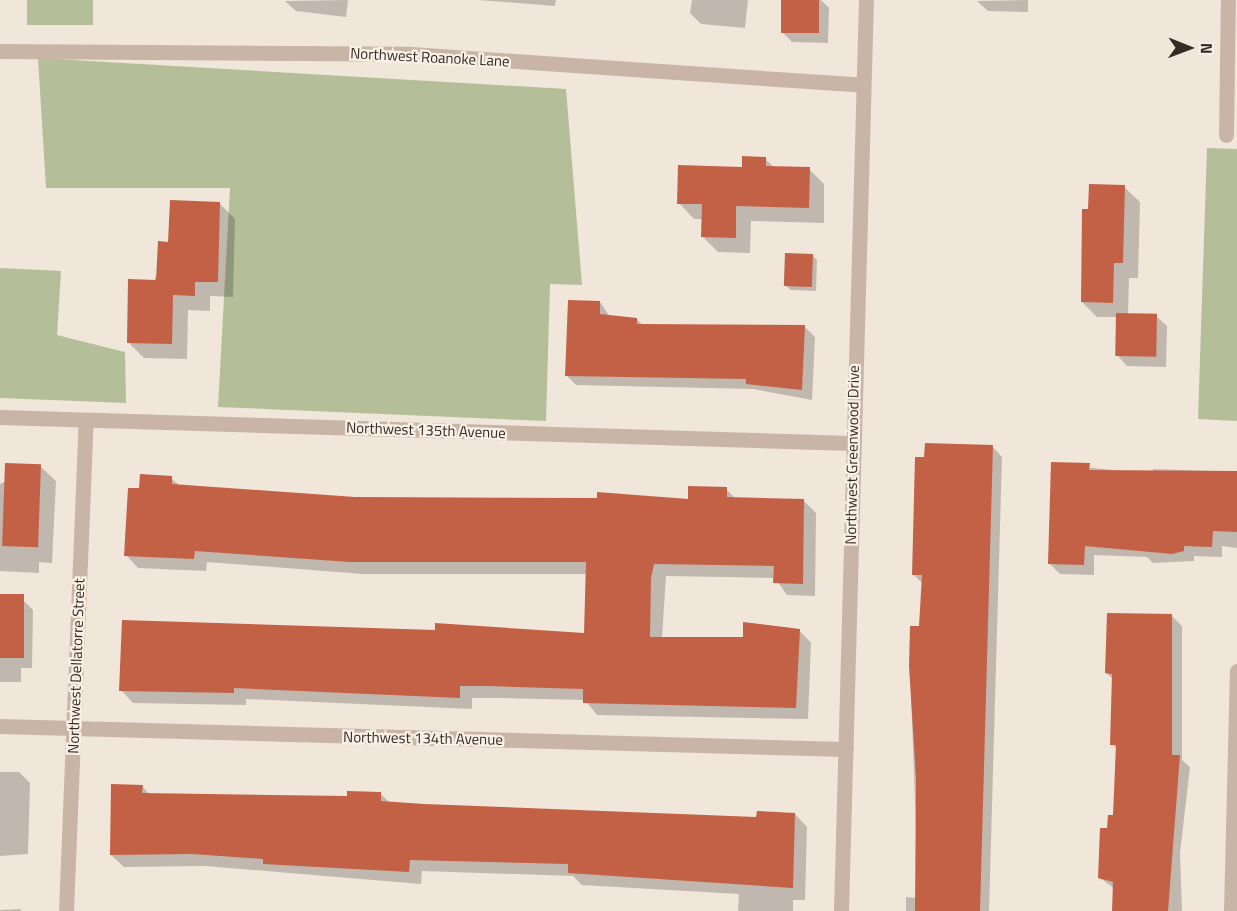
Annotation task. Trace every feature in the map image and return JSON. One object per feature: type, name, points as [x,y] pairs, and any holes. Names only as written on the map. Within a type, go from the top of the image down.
[{"type":"street","name":"Northwest Greenwood Drive","points":[[841,911],[860,85],[866,0]]},
{"type":"street","points":[[1227,135],[1228,0]]},
{"type":"street","name":"Northwest Roanoke Lane","points":[[0,51],[411,54],[860,85]]},
{"type":"street","name":"Northwest 135th Avenue","points":[[0,417],[852,443]]},
{"type":"street","name":"Northwest Dellatorre Street","points":[[66,911],[86,420]]},
{"type":"street","points":[[1231,911],[1237,671]]},
{"type":"street","name":"Northwest 134th Avenue","points":[[0,726],[846,748]]},
{"type":"green space","points":[[27,0],[93,0],[93,25],[27,25]]},
{"type":"green space","points":[[38,58],[566,89],[582,285],[550,284],[546,421],[218,407],[230,188],[46,188]]},
{"type":"green space","points":[[1207,148],[1237,149],[1237,421],[1198,419]]},
{"type":"green space","points":[[0,268],[61,271],[57,335],[125,352],[126,403],[0,398]]},
{"type":"building","points":[[781,0],[819,0],[819,33],[781,33]]},
{"type":"building","points":[[742,156],[766,157],[766,166],[810,167],[809,208],[736,206],[736,238],[701,237],[702,204],[677,204],[678,165],[742,167]]},
{"type":"building","points":[[1089,184],[1125,185],[1123,263],[1114,263],[1113,303],[1081,302],[1082,209],[1088,209]]},
{"type":"building","points":[[170,200],[220,202],[218,282],[195,282],[195,296],[173,295],[172,344],[127,343],[128,279],[156,280],[158,241],[168,242]]},
{"type":"building","points":[[785,253],[813,254],[812,287],[784,286]]},
{"type":"building","points":[[568,300],[600,301],[600,314],[637,318],[637,324],[805,325],[802,390],[746,384],[746,379],[565,376]]},
{"type":"building","points":[[1116,313],[1157,314],[1156,357],[1115,356]]},
{"type":"building","points":[[925,443],[993,445],[980,911],[915,911],[916,778],[909,666],[910,626],[919,626],[922,575],[912,575],[915,457],[924,457]]},
{"type":"building","points":[[1051,462],[1090,463],[1089,470],[1237,471],[1237,532],[1213,531],[1212,547],[1184,546],[1184,551],[1172,554],[1085,546],[1084,565],[1048,564]]},
{"type":"building","points":[[5,463],[41,464],[38,547],[2,546]]},
{"type":"building","points":[[140,474],[172,476],[172,484],[355,497],[597,498],[597,492],[688,499],[688,486],[727,487],[727,497],[804,499],[803,584],[773,583],[774,566],[654,564],[651,578],[650,637],[743,637],[743,622],[800,629],[796,708],[583,703],[583,689],[488,686],[460,686],[460,698],[234,688],[234,693],[119,691],[122,620],[435,630],[435,623],[584,633],[586,562],[350,562],[195,551],[194,559],[124,556],[128,488],[139,488]]},
{"type":"building","points":[[0,594],[24,594],[24,658],[0,658]]},
{"type":"building","points":[[1107,613],[1172,614],[1172,755],[1180,755],[1168,911],[1112,911],[1113,882],[1098,878],[1100,828],[1107,828],[1108,815],[1113,815],[1116,745],[1110,745],[1112,674],[1105,673]]},
{"type":"building","points":[[111,784],[143,785],[142,793],[347,796],[347,791],[381,792],[381,801],[424,804],[756,817],[757,811],[795,813],[793,888],[568,873],[568,864],[410,860],[409,872],[263,864],[263,859],[192,854],[110,855]]}]
